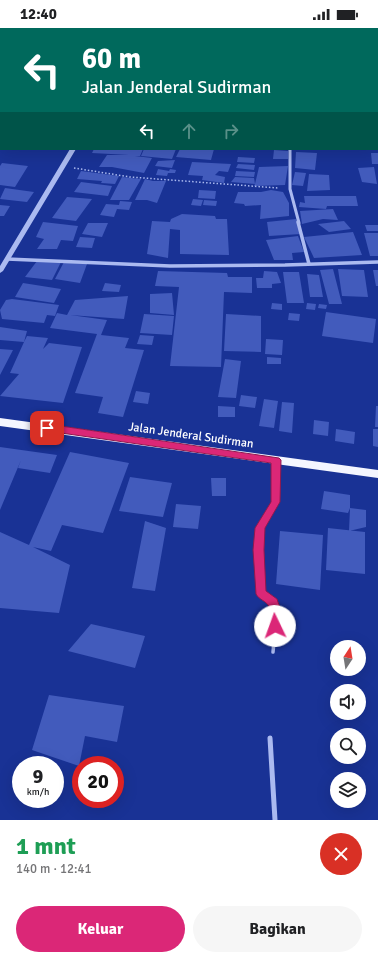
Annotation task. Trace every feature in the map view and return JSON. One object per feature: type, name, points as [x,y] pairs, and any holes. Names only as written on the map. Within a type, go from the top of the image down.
[{"type":"main road","name":"Jalan Jenderal Sudirman","points":[[0,422],[378,474]]},
{"type":"street","points":[[0,271],[72,150]]},
{"type":"street","points":[[290,150],[290,189],[309,264]]},
{"type":"street","points":[[7,259],[170,266],[378,262]]},
{"type":"street","points":[[270,738],[275,820]]},
{"type":"lane","points":[[273,652],[277,613],[273,602],[261,594],[258,550],[260,528],[276,502],[276,460]]},
{"type":"path","points":[[62,166],[130,176],[290,189]]},
{"type":"building","points":[[94,150],[143,150],[140,156],[135,156],[152,158],[144,173],[112,167],[99,167],[107,155],[129,155],[92,153]]},
{"type":"building","points":[[144,150],[176,150],[172,159],[141,156]]},
{"type":"building","points":[[180,150],[214,150],[211,160],[176,157]]},
{"type":"building","points":[[274,150],[288,151],[288,159],[273,159]]},
{"type":"building","points":[[296,152],[317,153],[315,170],[295,168]]},
{"type":"building","points":[[371,153],[378,153],[378,164],[372,164]]},
{"type":"building","points":[[238,157],[255,158],[254,163],[237,162]]},
{"type":"building","points":[[175,160],[172,168],[155,166],[158,161]]},
{"type":"building","points":[[192,162],[231,164],[228,172],[219,171],[215,175],[225,177],[224,183],[202,180],[203,176],[188,175]]},
{"type":"building","points":[[2,163],[28,166],[15,187],[0,185],[0,166]]},
{"type":"building","points":[[238,164],[255,165],[254,170],[236,168]]},
{"type":"building","points":[[288,166],[285,185],[254,186],[259,167]]},
{"type":"building","points":[[374,167],[377,184],[362,182],[358,168]]},
{"type":"building","points":[[158,169],[169,171],[170,169],[176,170],[175,173],[168,173],[167,176],[156,175]]},
{"type":"building","points":[[81,171],[119,176],[115,184],[101,183],[102,181],[77,179]]},
{"type":"building","points":[[236,171],[255,172],[254,177],[235,176]]},
{"type":"building","points":[[295,172],[306,173],[303,186],[292,185]]},
{"type":"building","points":[[309,174],[329,175],[330,190],[307,191]]},
{"type":"building","points":[[122,177],[141,179],[129,200],[110,200]]},
{"type":"building","points":[[235,177],[254,178],[255,184],[231,182]]},
{"type":"building","points":[[145,179],[153,181],[166,181],[157,203],[147,200],[135,200]]},
{"type":"building","points":[[81,182],[112,186],[108,196],[74,192]]},
{"type":"building","points":[[5,188],[34,192],[27,202],[0,199]]},
{"type":"building","points":[[199,190],[216,191],[215,199],[198,198]]},
{"type":"building","points":[[271,190],[283,192],[289,203],[289,216],[260,219],[261,205],[245,206],[244,204],[234,203],[238,192],[261,192]]},
{"type":"building","points":[[304,196],[356,196],[358,206],[327,206],[326,209],[299,207],[300,202],[305,203]]},
{"type":"building","points":[[67,197],[92,199],[76,221],[52,218]]},
{"type":"building","points":[[193,199],[203,200],[201,206],[191,205]]},
{"type":"building","points":[[204,200],[217,201],[216,206],[203,205]]},
{"type":"building","points":[[120,201],[132,202],[129,210],[117,209],[114,217],[100,215],[106,204],[119,205]]},
{"type":"building","points":[[0,205],[10,206],[4,216],[0,216]]},
{"type":"building","points":[[333,209],[338,220],[323,219],[302,224],[300,211]]},
{"type":"building","points":[[182,214],[215,216],[216,219],[227,219],[229,255],[180,254],[180,230],[170,229],[168,258],[147,254],[152,221],[170,222],[171,219]]},
{"type":"building","points":[[296,219],[301,234],[269,236],[267,222]]},
{"type":"building","points":[[344,221],[351,229],[329,232],[318,224]]},
{"type":"building","points":[[43,222],[78,226],[73,241],[61,240],[57,249],[37,249],[44,239],[36,237]]},
{"type":"building","points":[[88,223],[108,223],[102,237],[82,234]]},
{"type":"building","points":[[365,225],[378,225],[378,231],[367,231]]},
{"type":"building","points":[[353,232],[362,255],[314,258],[304,237]]},
{"type":"building","points":[[364,233],[378,233],[378,256],[370,256]]},
{"type":"building","points":[[298,236],[304,252],[292,253],[293,260],[274,260],[266,240]]},
{"type":"building","points":[[80,237],[95,238],[92,248],[76,247]]},
{"type":"building","points":[[37,261],[61,262],[52,280],[25,277]]},
{"type":"building","points":[[64,262],[87,264],[80,283],[55,279]]},
{"type":"building","points":[[333,269],[342,304],[329,304],[320,270]]},
{"type":"building","points":[[338,269],[364,270],[368,297],[342,296]]},
{"type":"building","points":[[373,270],[378,270],[378,286],[376,286]]},
{"type":"building","points":[[158,271],[227,273],[228,277],[252,277],[252,293],[224,292],[221,367],[170,366],[179,287],[155,286]]},
{"type":"building","points":[[264,271],[277,272],[281,283],[272,284],[272,288],[257,288],[256,278],[263,278]]},
{"type":"building","points":[[283,272],[299,272],[304,303],[287,303]]},
{"type":"building","points":[[307,274],[319,275],[323,297],[310,297]]},
{"type":"building","points":[[23,283],[61,289],[54,303],[15,297]]},
{"type":"building","points":[[105,283],[121,285],[119,292],[102,291]]},
{"type":"building","points":[[172,293],[174,315],[150,313],[150,294]]},
{"type":"building","points":[[128,296],[124,319],[70,315],[107,320],[101,335],[129,338],[125,348],[144,350],[123,417],[98,413],[103,397],[75,393],[97,334],[50,328],[57,313],[67,315],[75,300]]},
{"type":"building","points":[[12,299],[59,305],[55,316],[47,315],[44,323],[2,319],[0,310],[6,300]]},
{"type":"building","points":[[272,303],[282,304],[282,310],[271,309]]},
{"type":"building","points":[[307,303],[316,304],[315,310],[306,309]]},
{"type":"building","points":[[319,304],[327,305],[326,309],[318,308]]},
{"type":"building","points":[[326,312],[376,319],[373,343],[322,336]]},
{"type":"building","points":[[289,313],[300,314],[299,321],[288,320]]},
{"type":"building","points":[[144,314],[174,316],[172,335],[140,333]]},
{"type":"building","points":[[226,314],[261,316],[261,352],[224,351]]},
{"type":"building","points":[[0,327],[27,331],[24,342],[0,340]]},
{"type":"building","points":[[140,335],[154,336],[152,345],[137,344]]},
{"type":"building","points":[[27,336],[48,338],[43,349],[49,343],[82,347],[63,403],[0,396],[19,374],[10,373]]},
{"type":"building","points":[[266,339],[283,340],[282,355],[265,354]]},
{"type":"building","points":[[0,349],[13,350],[0,375]]},
{"type":"building","points":[[267,357],[281,358],[281,364],[267,364]]},
{"type":"building","points":[[225,359],[241,361],[236,398],[218,397]]},
{"type":"building","points":[[136,391],[150,393],[148,404],[133,402]]},
{"type":"building","points":[[241,395],[257,397],[255,408],[239,406]]},
{"type":"building","points":[[264,399],[278,401],[274,428],[259,426]]},
{"type":"building","points":[[282,402],[294,403],[292,433],[279,431]]},
{"type":"building","points":[[218,406],[235,407],[235,417],[218,417]]},
{"type":"building","points":[[376,406],[378,406],[378,427],[375,427]]},
{"type":"building","points":[[314,420],[329,422],[328,436],[313,434]]},
{"type":"building","points":[[336,429],[355,432],[354,444],[335,441]]},
{"type":"building","points":[[373,429],[378,429],[378,447],[373,446]]},
{"type":"building","points":[[0,447],[57,455],[50,473],[18,468],[21,460],[0,510]]},
{"type":"building","points":[[70,452],[129,463],[103,533],[62,525],[51,551],[33,547],[70,565],[59,613],[0,608],[0,532],[29,545]]},
{"type":"building","points":[[130,477],[172,483],[163,517],[119,511]]},
{"type":"building","points":[[211,478],[226,478],[226,496],[212,496]]},
{"type":"building","points":[[324,491],[350,495],[350,508],[348,513],[321,509]]},
{"type":"building","points":[[176,504],[201,506],[198,529],[173,527]]},
{"type":"building","points":[[350,508],[366,510],[366,527],[349,531]]},
{"type":"building","points":[[145,521],[166,528],[155,591],[132,588]]},
{"type":"building","points":[[328,528],[365,532],[365,574],[326,570]]},
{"type":"building","points":[[280,531],[323,535],[320,590],[276,584]]},
{"type":"building","points":[[91,624],[145,636],[135,668],[68,651]]},
{"type":"building","points":[[49,695],[124,706],[117,742],[85,736],[81,756],[72,756],[72,764],[64,761],[64,756],[50,756],[32,750]]},
{"type":"route","points":[[47,428],[276,460],[276,502],[260,528],[258,550],[261,594],[273,602],[277,613],[275,626]]}]
